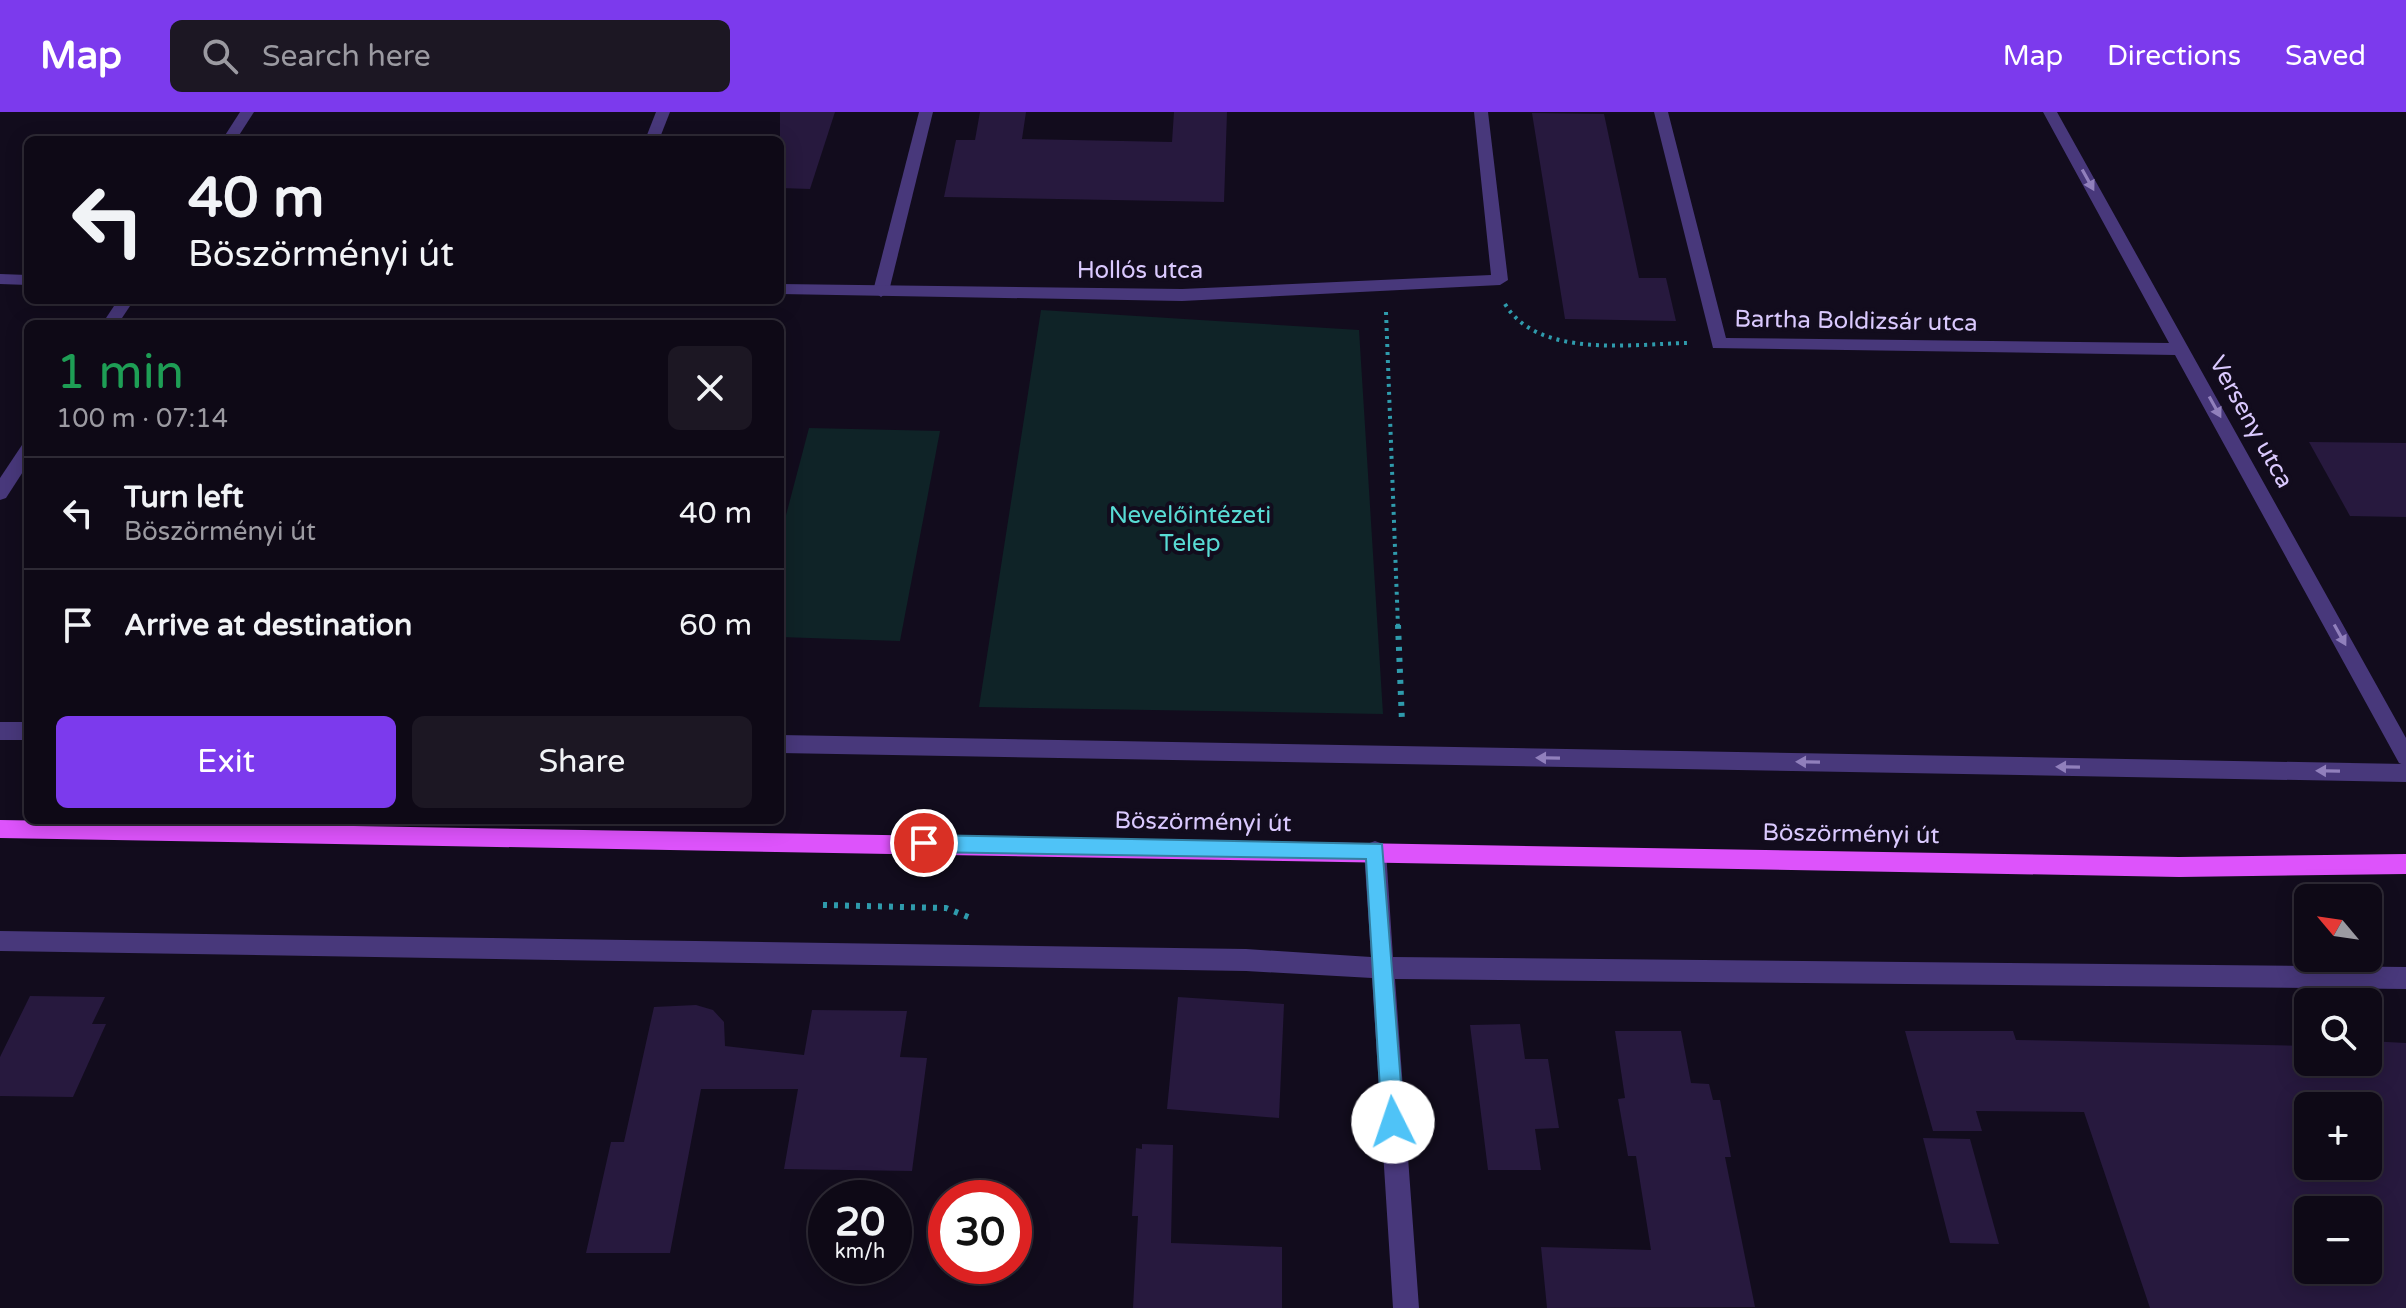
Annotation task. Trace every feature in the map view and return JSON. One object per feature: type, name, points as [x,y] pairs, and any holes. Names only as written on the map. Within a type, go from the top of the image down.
[{"type":"main road","name":"Böszörményi út","points":[[0,829],[2179,867],[2406,864]]},
{"type":"street","points":[[232,136],[247,112]]},
{"type":"street","points":[[654,136],[663,112]]},
{"type":"street","points":[[881,291],[926,112]]},
{"type":"street","points":[[1481,112],[1500,280]]},
{"type":"street","name":"Bartha Boldizsár utca","points":[[1661,112],[1719,344],[2183,349]]},
{"type":"street","name":"Verseny utca","points":[[2050,112],[2406,757]]},
{"type":"street","points":[[0,279],[24,280]]},
{"type":"street","name":"Hollós utca","points":[[784,289],[1182,295],[1500,280]]},
{"type":"street","points":[[0,493],[24,456]]},
{"type":"street","points":[[0,731],[24,731]]},
{"type":"street","points":[[784,744],[2406,773]]},
{"type":"street","points":[[1375,851],[1406,1308]]},
{"type":"street","points":[[0,941],[1215,960],[1382,968],[2406,978]]},
{"type":"path","points":[[1500,280],[1508,314],[1520,328],[1544,338],[1588,342],[1719,344]]},
{"type":"path","points":[[1385,287],[1403,755]]},
{"type":"path","points":[[823,905],[946,908]]},
{"type":"green space","name":"Nevelőintézeti Telep","points":[[1041,310],[1359,330],[1383,714],[979,707]]},
{"type":"green space","points":[[809,428],[940,431],[900,641],[784,637],[784,523]]},
{"type":"building","points":[[780,112],[835,112],[810,189],[784,188],[784,136],[780,136]]},
{"type":"building","points":[[980,112],[1026,112],[1022,139],[1172,142],[1174,112],[1227,112],[1224,202],[944,197],[956,140],[975,140]]},
{"type":"building","points":[[1532,113],[1604,114],[1639,278],[1666,278],[1676,321],[1565,319]]},
{"type":"building","points":[[2309,442],[2406,443],[2406,517],[2350,516]]},
{"type":"building","points":[[30,996],[105,997],[92,1024],[106,1024],[73,1097],[0,1096],[0,1057]]},
{"type":"building","points":[[1178,997],[1284,1004],[1279,1118],[1167,1109]]},
{"type":"building","points":[[696,1005],[713,1010],[724,1022],[725,1046],[804,1055],[812,1010],[907,1011],[900,1057],[927,1058],[912,1171],[784,1169],[798,1089],[701,1089],[670,1253],[586,1253],[611,1142],[624,1142],[654,1007]]},
{"type":"building","points":[[1520,1024],[1525,1059],[1548,1059],[1559,1128],[1535,1129],[1541,1170],[1488,1170],[1470,1025]]},
{"type":"building","points":[[1615,1031],[1681,1031],[1691,1083],[1709,1084],[1713,1100],[1720,1100],[1731,1157],[1725,1157],[1755,1307],[1547,1308],[1541,1247],[1651,1250],[1636,1156],[1628,1156],[1618,1099],[1625,1098]]},
{"type":"building","points":[[1905,1031],[2013,1031],[2016,1040],[2294,1046],[2294,1076],[2382,1076],[2382,1042],[2406,1043],[2406,1308],[2150,1308],[2084,1112],[1976,1111],[1982,1131],[1933,1131]]},
{"type":"building","points":[[1923,1138],[1970,1139],[1999,1244],[1950,1243]]},
{"type":"building","points":[[1142,1144],[1173,1145],[1171,1243],[1282,1247],[1282,1308],[1133,1308],[1138,1216],[1132,1216],[1136,1148],[1142,1149]]},
{"type":"route","points":[[924,843],[1375,851],[1393,1122]]}]
